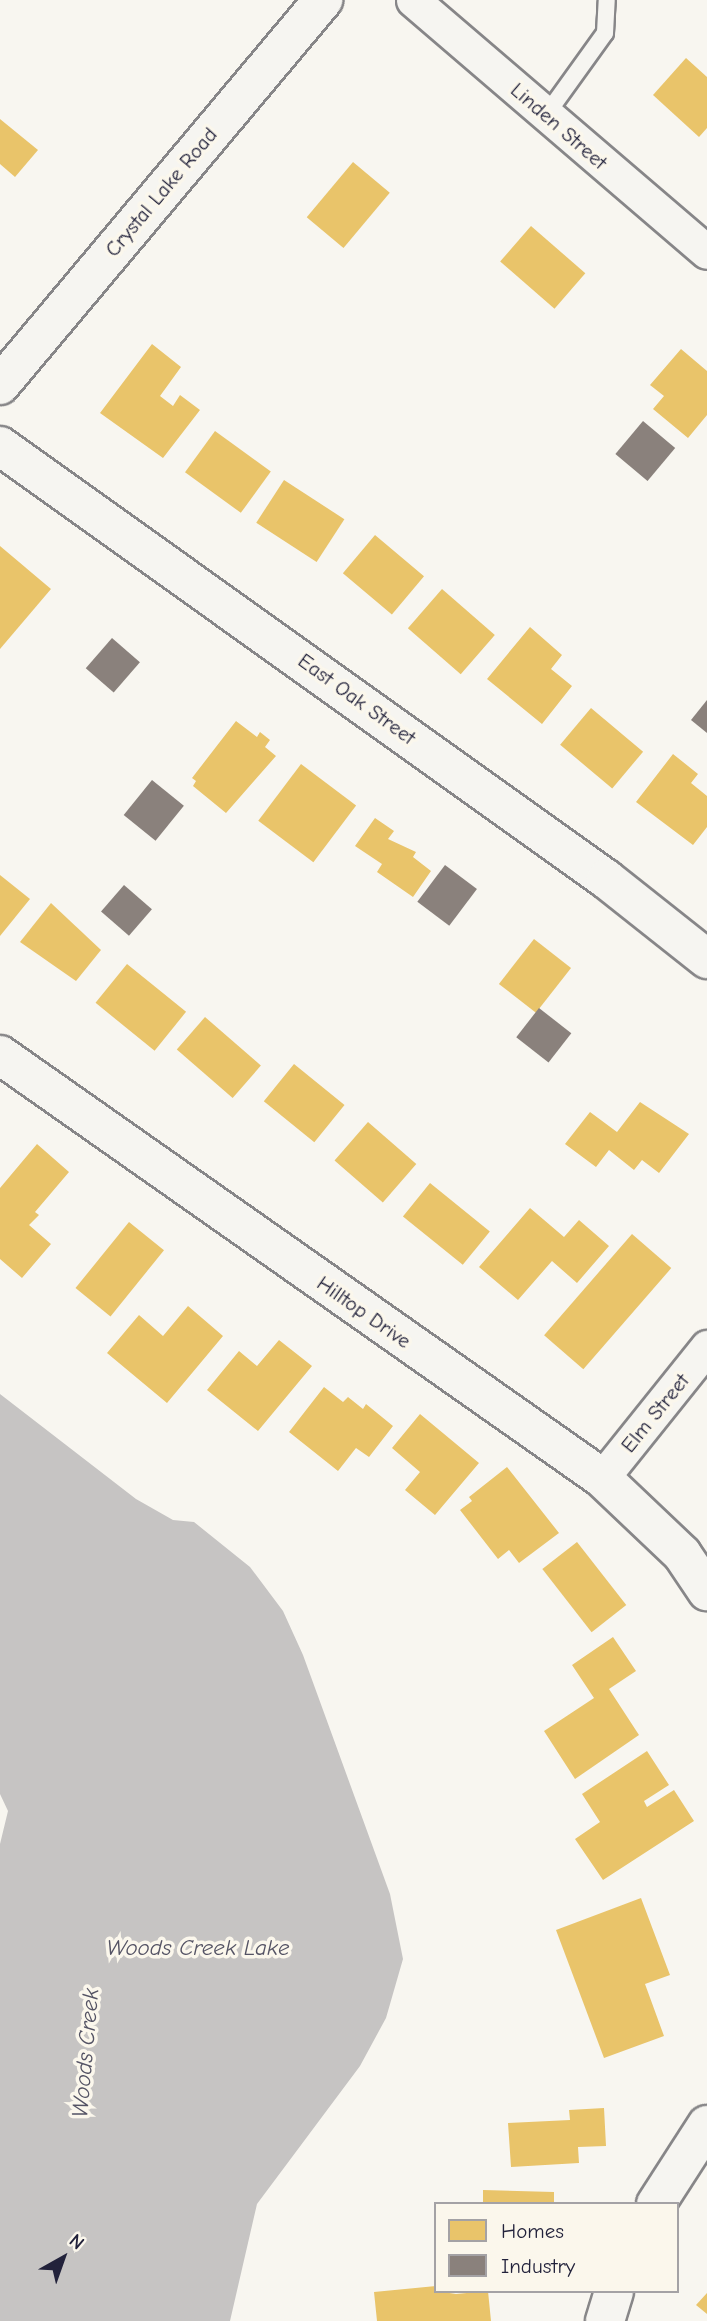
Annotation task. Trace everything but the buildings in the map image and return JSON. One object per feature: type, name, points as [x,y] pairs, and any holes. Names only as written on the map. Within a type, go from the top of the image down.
[{"type":"street","name":"Crystal Lake Road","points":[[0,385],[323,0]]},
{"type":"street","name":"Linden Street","points":[[413,0],[707,252]]},
{"type":"street","name":"East Oak Street","points":[[0,446],[606,878],[707,960]]},
{"type":"street","name":"Hilltop Drive","points":[[0,1055],[602,1478],[694,1564],[707,1591]]},
{"type":"street","name":"Elm Street","points":[[602,1478],[707,1347]]},
{"type":"street","points":[[657,2202],[707,2125]]},
{"type":"street","points":[[605,2321],[613,2293]]},
{"type":"lane","points":[[546,115],[605,33],[607,0]]},
{"type":"water","name":"Woods Creek Lake","points":[[0,1394],[136,1499],[173,1520],[194,1522],[250,1567],[283,1611],[303,1655],[390,1894],[403,1959],[386,2018],[360,2066],[257,2204],[230,2321],[0,2321],[0,1844],[8,1811],[0,1794]]},
{"type":"water label","name":"Woods Creek","points":[[86,2053]]}]
